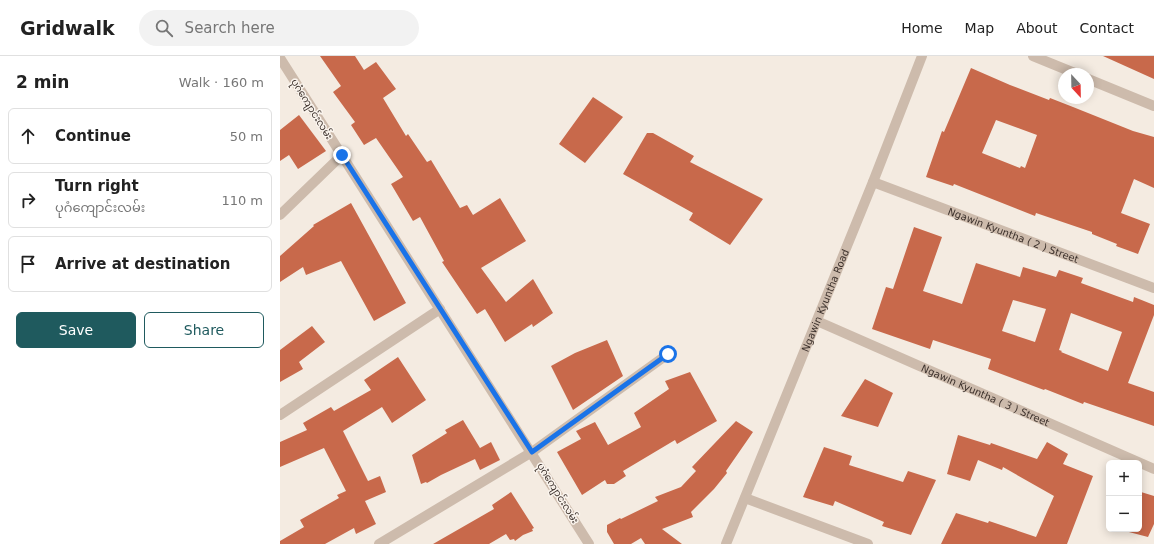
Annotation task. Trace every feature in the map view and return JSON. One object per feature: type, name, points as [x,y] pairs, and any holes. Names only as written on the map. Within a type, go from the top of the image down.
[{"type":"street","name":"Ngawin Kyuntha Road","points":[[726,544],[873,182],[922,56]]},
{"type":"street","points":[[1033,56],[1062,68]]},
{"type":"street","name":"ပုဂံကျောင်းလမ်း","points":[[280,58],[532,452],[589,544]]},
{"type":"street","points":[[1094,81],[1154,106]]},
{"type":"street","points":[[280,215],[342,155]]},
{"type":"street","name":"Ngawin Kyuntha ( 2 ) Street","points":[[873,182],[1154,288]]},
{"type":"street","points":[[280,415],[440,309]]},
{"type":"street","name":"Ngawin Kyuntha ( 3 ) Street","points":[[817,321],[1154,469]]},
{"type":"street","points":[[379,544],[532,452],[668,354]]},
{"type":"street","points":[[745,498],[868,544]]},
{"type":"building","points":[[320,56],[355,56],[364,70],[376,62],[396,89],[383,98],[406,136],[408,134],[427,162],[431,160],[460,208],[467,205],[473,215],[500,198],[526,241],[481,268],[506,302],[533,279],[553,313],[533,327],[532,324],[505,342],[485,309],[477,314],[442,262],[444,261],[420,217],[413,221],[391,184],[403,177],[376,138],[364,145],[351,125],[355,122],[333,92],[341,86]]},
{"type":"building","points":[[1103,56],[1154,56],[1154,79]]},
{"type":"building","points":[[971,68],[1049,100],[1050,98],[1058,101],[1058,104],[1065,104],[1133,131],[1154,137],[1154,188],[1134,179],[1121,213],[1150,224],[1138,254],[1116,246],[1117,244],[1092,234],[1092,232],[1036,213],[1035,216],[954,184],[953,186],[926,177],[942,131],[944,132]],"holes":[[[996,120],[1037,135],[1025,168],[1021,166],[1020,168],[982,153]]]},
{"type":"building","points":[[593,97],[623,117],[585,163],[559,144]]},
{"type":"building","points":[[299,115],[326,151],[298,169],[289,155],[280,161],[280,130]]},
{"type":"building","points":[[647,133],[653,133],[694,156],[690,162],[763,199],[730,245],[689,220],[693,213],[623,174]]},
{"type":"building","points":[[351,203],[406,303],[374,321],[341,261],[306,275],[303,267],[280,282],[280,256],[314,226],[313,225]]},
{"type":"building","points":[[914,227],[942,237],[923,291],[962,304],[976,263],[1020,277],[1023,267],[1056,277],[1059,270],[1083,278],[1081,283],[1133,302],[1134,297],[1154,305],[1154,315],[1128,383],[1154,392],[1154,426],[1084,402],[1083,404],[988,369],[991,359],[933,340],[930,349],[872,329],[886,287],[893,289]],"holes":[[[1013,300],[1046,309],[1035,342],[1002,331]],[[1071,313],[1122,332],[1108,371],[1059,350]]]},
{"type":"building","points":[[312,326],[325,342],[299,362],[303,369],[280,382],[280,350]]},
{"type":"building","points":[[607,340],[623,376],[573,410],[551,366],[575,353]]},
{"type":"building","points":[[398,357],[426,400],[392,423],[382,407],[343,431],[368,481],[380,476],[386,492],[365,501],[376,524],[356,534],[354,528],[325,544],[280,544],[280,541],[304,527],[300,520],[339,498],[337,495],[346,491],[324,448],[280,467],[280,442],[307,430],[303,423],[331,407],[334,411],[371,390],[364,380]]},
{"type":"building","points":[[690,372],[717,421],[677,444],[675,440],[623,471],[626,476],[614,484],[607,484],[605,480],[582,495],[557,452],[581,439],[576,431],[595,422],[608,445],[641,427],[634,413],[669,389],[665,381]]},
{"type":"building","points":[[865,379],[893,393],[878,427],[841,416]]},
{"type":"building","points":[[463,420],[480,448],[491,442],[500,460],[480,470],[475,459],[427,483],[421,484],[412,455],[447,433],[445,430]]},
{"type":"building","points":[[736,421],[753,432],[726,471],[727,473],[714,489],[691,512],[693,517],[662,529],[682,544],[645,544],[641,538],[631,544],[614,544],[607,532],[607,525],[658,501],[655,497],[681,487],[696,471],[692,467]]},
{"type":"building","points":[[958,435],[990,445],[991,443],[1037,459],[1047,442],[1068,454],[1063,464],[1093,476],[1067,544],[941,544],[956,513],[988,523],[989,521],[1036,537],[1054,496],[1003,467],[1002,470],[978,460],[970,481],[947,474]]},
{"type":"building","points":[[824,447],[852,456],[849,465],[903,482],[908,471],[936,480],[911,535],[882,526],[884,522],[835,501],[833,506],[803,497]]},
{"type":"building","points":[[511,492],[534,528],[532,529],[533,531],[523,535],[515,541],[514,539],[510,540],[506,534],[489,544],[433,544],[494,509],[492,505]]},
{"type":"building","points":[[1142,492],[1154,496],[1154,524],[1148,537],[1129,532],[1142,532]]},
{"type":"route","points":[[342,155],[532,452],[668,354]]}]
